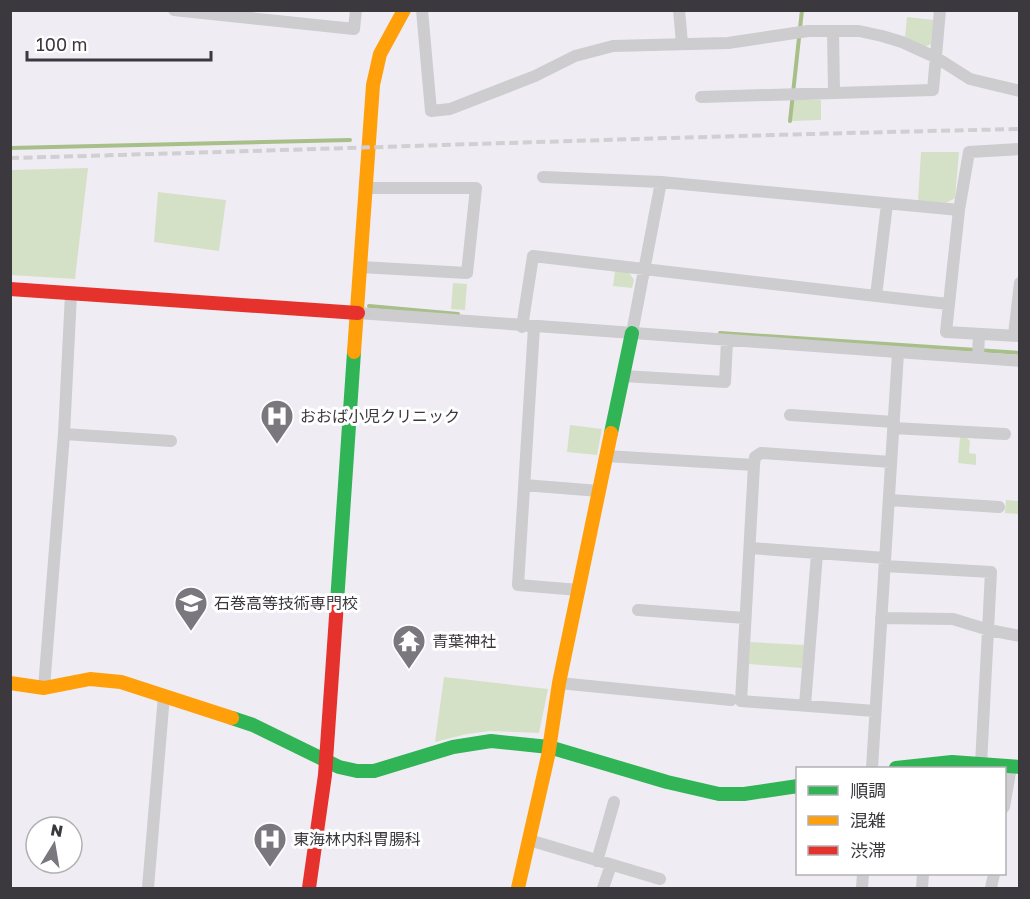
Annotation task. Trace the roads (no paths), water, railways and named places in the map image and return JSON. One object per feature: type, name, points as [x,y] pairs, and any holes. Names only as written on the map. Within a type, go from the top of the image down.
[{"type":"street","points":[[174,10],[354,28],[356,10]]},
{"type":"street","points":[[313,888],[326,760],[375,65],[385,41],[404,10]]},
{"type":"street","points":[[422,10],[430,111],[450,109],[535,76],[575,56],[613,46],[728,43],[808,31],[859,31],[882,36],[902,42],[937,58],[970,79],[1020,91]]},
{"type":"street","points":[[679,10],[682,43]]},
{"type":"street","points":[[701,97],[933,90],[940,10]]},
{"type":"street","points":[[833,32],[834,92]]},
{"type":"street","points":[[1020,149],[969,152],[959,210],[946,332],[979,338],[1017,336],[1020,283]]},
{"type":"street","points":[[543,177],[661,182],[959,210]]},
{"type":"street","points":[[518,888],[549,747],[559,683],[661,182]]},
{"type":"street","points":[[361,267],[467,273],[476,188],[366,188]]},
{"type":"street","points":[[876,296],[887,204]]},
{"type":"street","points":[[579,590],[518,585],[524,485],[526,322],[533,255],[948,304]]},
{"type":"street","points":[[10,289],[357,313],[633,327],[727,341],[1020,361]]},
{"type":"street","points":[[44,688],[64,434],[71,294]]},
{"type":"street","points":[[978,358],[979,338]]},
{"type":"street","points":[[623,376],[725,382],[727,341]]},
{"type":"street","points":[[872,767],[898,353]]},
{"type":"street","points":[[790,415],[1005,435]]},
{"type":"street","points":[[64,434],[171,441]]},
{"type":"street","points":[[875,711],[741,701],[754,465],[755,457],[761,453],[891,462]]},
{"type":"street","points":[[606,456],[754,465]]},
{"type":"street","points":[[524,485],[599,491]]},
{"type":"street","points":[[889,500],[999,507]]},
{"type":"street","points":[[750,548],[991,572],[981,764]]},
{"type":"street","points":[[805,705],[817,554]]},
{"type":"street","points":[[638,610],[745,618]]},
{"type":"street","points":[[881,618],[953,620],[1020,636]]},
{"type":"street","points":[[10,683],[44,688],[90,680],[121,682],[253,724],[339,767],[357,771],[374,771],[468,744],[491,741],[549,747],[667,782],[719,794],[744,794],[796,786]]},
{"type":"street","points":[[559,683],[731,700]]},
{"type":"street","points":[[148,888],[164,695]]},
{"type":"street","points":[[914,767],[952,762],[1015,767],[1006,803]]},
{"type":"street","points":[[597,861],[614,802]]},
{"type":"street","points":[[528,840],[660,879]]},
{"type":"street","points":[[603,888],[611,865]]},
{"type":"waterway","points":[[790,121],[802,10]]},
{"type":"waterway","points":[[10,148],[350,140]]},
{"type":"waterway","points":[[369,306],[458,314]]},
{"type":"waterway","points":[[720,333],[1020,353]]},
{"type":"railway","points":[[10,158],[1020,129]]},
{"type":"place","name":"おおば小児クリニック","points":[[277,445]]},
{"type":"place","name":"石巻高等技術専門校","points":[[191,632]]},
{"type":"place","name":"青葉神社","points":[[409,670]]},
{"type":"place","name":"東海林内科胃腸科","points":[[270,868]]}]
